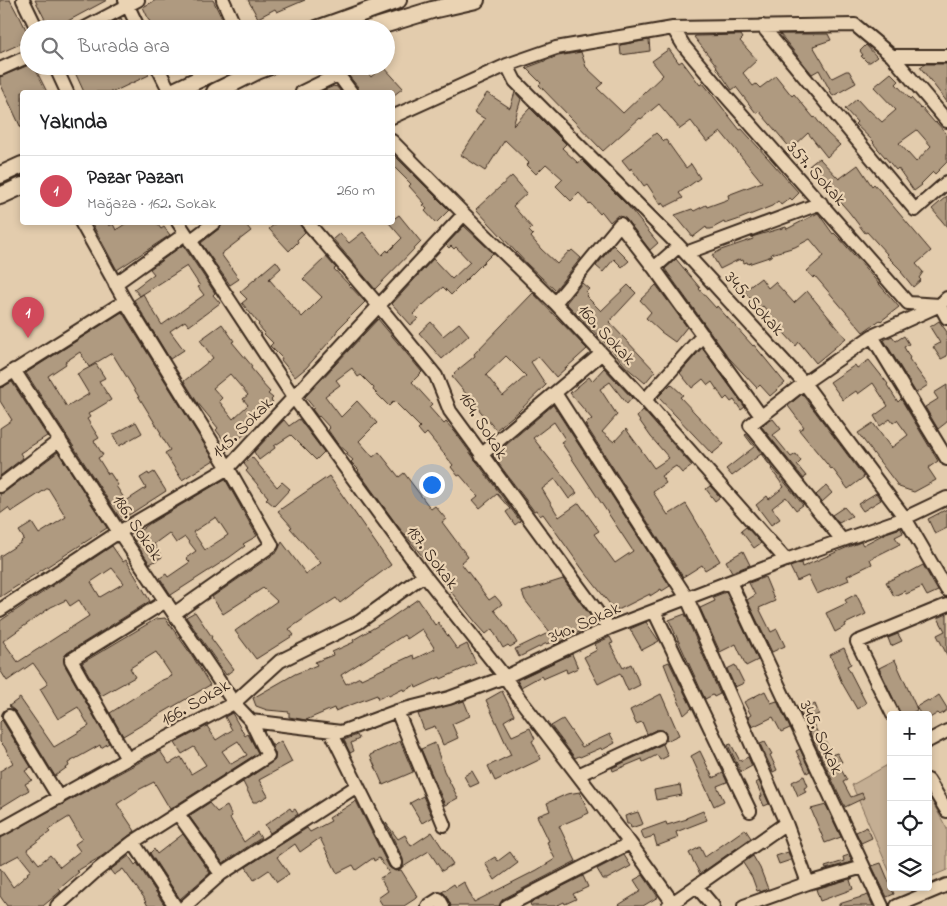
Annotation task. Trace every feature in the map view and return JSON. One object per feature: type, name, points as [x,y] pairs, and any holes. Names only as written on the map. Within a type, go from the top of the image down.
[{"type":"main road","points":[[342,20],[398,0]]},
{"type":"main road","points":[[395,21],[432,10],[476,0]]},
{"type":"main road","points":[[175,90],[208,75]]},
{"type":"main road","points":[[219,90],[249,75]]},
{"type":"main road","points":[[0,175],[20,166]]},
{"type":"main road","points":[[0,196],[20,187]]},
{"type":"street","points":[[22,0],[32,20]]},
{"type":"street","points":[[223,0],[232,20]]},
{"type":"street","points":[[99,20],[130,2],[136,20]]},
{"type":"street","points":[[395,116],[507,64],[556,48],[674,28],[855,25],[892,56],[947,121]]},
{"type":"street","points":[[762,26],[915,210],[947,182]]},
{"type":"street","name":"357. Sokak","points":[[674,28],[684,46],[724,94],[908,303],[943,301]]},
{"type":"street","points":[[892,56],[947,56]]},
{"type":"street","points":[[0,69],[20,60]]},
{"type":"street","name":"345. Sokak","points":[[507,64],[514,81],[683,250],[804,383],[905,518],[947,590]]},
{"type":"street","points":[[59,75],[66,90]]},
{"type":"street","points":[[162,75],[170,90]]},
{"type":"street","points":[[305,90],[328,75]]},
{"type":"street","points":[[337,75],[349,90]]},
{"type":"street","name":"160. Sokak","points":[[395,144],[555,303],[645,400],[786,560]]},
{"type":"street","points":[[654,268],[683,250],[821,203]]},
{"type":"street","name":"145. Sokak","points":[[0,610],[119,532],[228,468],[464,214]]},
{"type":"street","points":[[555,303],[620,224],[761,416]]},
{"type":"street","points":[[83,225],[125,301],[228,468],[272,545],[175,613]]},
{"type":"street","name":"187. Sokak","points":[[180,225],[294,398],[424,576],[505,677],[630,843],[670,904]]},
{"type":"street","points":[[116,284],[210,225]]},
{"type":"street","name":"164. Sokak","points":[[310,225],[436,376],[450,411],[610,628]]},
{"type":"street","points":[[0,380],[125,301]]},
{"type":"street","points":[[842,540],[750,425],[804,383],[872,336],[943,301],[947,318]]},
{"type":"street","points":[[645,400],[703,335]]},
{"type":"street","points":[[872,336],[947,459]]},
{"type":"street","points":[[481,455],[601,354]]},
{"type":"street","name":"186. Sokak","points":[[14,370],[119,532],[234,703]]},
{"type":"street","points":[[555,393],[687,598],[786,823],[808,883]]},
{"type":"street","points":[[0,486],[60,440]]},
{"type":"street","name":"340. Sokak","points":[[251,721],[341,732],[397,711],[449,698],[505,677],[610,628],[786,560],[905,518],[947,498]]},
{"type":"street","name":"166. Sokak","points":[[0,830],[127,759],[234,703],[280,661],[359,622],[424,576]]},
{"type":"street","name":"345. Sokak","points":[[730,582],[882,906]]},
{"type":"street","points":[[127,759],[71,660],[166,601]]},
{"type":"street","points":[[891,711],[857,642],[947,604]]},
{"type":"street","points":[[654,611],[750,811]]},
{"type":"street","points":[[57,906],[96,871],[133,842],[268,756],[251,721],[234,703]]},
{"type":"street","points":[[397,711],[444,825]]},
{"type":"street","points":[[9,716],[59,798]]},
{"type":"street","points":[[932,739],[947,731]]},
{"type":"street","points":[[331,732],[396,864]]},
{"type":"street","points":[[578,775],[658,738]]},
{"type":"street","points":[[185,906],[221,874],[357,786]]},
{"type":"street","points":[[932,787],[947,811]]},
{"type":"street","points":[[178,814],[221,874]]},
{"type":"street","points":[[670,904],[697,887],[786,823]]},
{"type":"street","points":[[133,842],[175,906]]},
{"type":"street","points":[[507,906],[630,843]]},
{"type":"street","points":[[744,906],[808,883],[863,867]]},
{"type":"street","points":[[897,906],[947,885]]},
{"type":"street","points":[[697,887],[713,906]]},
{"type":"street","points":[[428,906],[438,899],[443,906]]},
{"type":"shaded area","points":[[887,765],[887,866],[852,785]]},
{"type":"shaded area","points":[[932,801],[947,829],[947,870],[932,876]]},
{"type":"building","points":[[0,0],[10,0],[21,20],[20,44],[0,53]]},
{"type":"building","points":[[35,0],[107,0],[70,20],[45,20]]},
{"type":"building","points":[[156,0],[213,0],[223,20],[149,20],[143,7]]},
{"type":"building","points":[[248,0],[305,0],[277,12],[275,9],[258,18]]},
{"type":"building","points":[[780,34],[828,34],[831,40],[813,46],[832,78],[849,71],[856,83],[833,96],[819,70],[812,74]]},
{"type":"building","points":[[741,35],[743,38],[740,41],[757,60],[743,73],[753,86],[756,84],[760,88],[776,76],[792,96],[794,94],[827,133],[840,145],[827,157],[808,133],[791,149],[759,111],[756,113],[736,87],[732,90],[717,66],[694,37]]},
{"type":"building","points":[[649,40],[650,51],[621,55],[620,45]]},
{"type":"building","points":[[866,45],[877,57],[870,62],[867,62],[861,56],[863,55],[860,51]]},
{"type":"building","points":[[669,49],[679,63],[682,61],[700,85],[703,83],[740,130],[742,129],[799,193],[792,200],[790,198],[781,205],[778,201],[772,206],[725,224],[724,222],[711,229],[706,227],[693,237],[675,215],[692,209],[694,211],[706,205],[707,207],[729,199],[728,195],[762,182],[721,132],[707,142],[691,121],[680,129],[659,104],[603,151],[539,85],[541,83],[526,68],[558,56],[581,52],[586,67],[603,83],[597,88],[623,113],[663,75],[652,61]]},
{"type":"building","points":[[925,64],[947,64],[947,102],[920,67]]},
{"type":"building","points":[[20,69],[20,75],[38,75],[46,90],[20,90],[20,126],[0,83],[0,77]]},
{"type":"building","points":[[891,73],[899,81],[896,84],[947,134],[947,162],[935,174],[933,172],[914,191],[898,168],[896,170],[874,142],[855,124],[857,122],[845,109],[857,99],[882,122],[896,110],[874,87]],"holes":[[[917,130],[931,146],[916,162],[899,143]]]},
{"type":"building","points":[[76,75],[149,75],[117,90],[83,90]]},
{"type":"building","points":[[348,75],[369,75],[371,77],[373,75],[391,75],[403,88],[395,94],[395,90],[359,90]]},
{"type":"building","points":[[336,86],[339,90],[325,90]]},
{"type":"building","points":[[515,92],[521,99],[513,126],[530,108],[566,144],[562,148],[578,163],[582,160],[628,206],[658,243],[650,250],[626,219],[618,215],[610,222],[602,212],[600,214],[579,193],[571,201],[556,186],[563,179],[546,164],[536,174],[527,165],[529,163],[505,140],[485,171],[461,155],[485,119],[474,112],[487,93],[510,108]]},
{"type":"building","points":[[656,133],[664,141],[666,140],[686,168],[691,164],[700,178],[679,193],[683,198],[665,207],[662,203],[661,205],[647,184],[644,186],[631,168],[630,170],[622,160]]},
{"type":"building","points":[[395,156],[449,210],[436,223],[425,211],[427,209],[423,205],[425,204],[409,186],[411,184],[395,168]]},
{"type":"building","points":[[819,158],[839,179],[858,165],[872,186],[874,184],[931,251],[916,264],[923,272],[919,278],[921,280],[913,287],[902,271],[867,232],[865,233],[809,166]]},
{"type":"building","points":[[512,176],[527,193],[513,206],[532,228],[529,231],[533,235],[531,237],[541,249],[557,264],[572,250],[581,258],[555,290],[528,265],[476,209]]},
{"type":"building","points":[[947,196],[947,227],[932,209]]},
{"type":"building","points":[[818,213],[833,234],[841,240],[899,307],[863,332],[815,276],[813,278],[807,271],[824,256],[810,239],[795,247],[771,254],[772,256],[748,264],[747,262],[744,263],[743,260],[740,261],[740,259],[720,269],[712,255],[753,239],[752,237],[786,227],[787,229]]},
{"type":"building","points":[[399,215],[421,242],[375,289],[333,239],[340,233],[349,243],[363,232],[382,255],[387,250],[388,252],[402,238],[391,225],[395,225],[395,218]]},
{"type":"building","points":[[93,225],[114,225],[116,230],[124,225],[158,225],[161,229],[164,227],[170,235],[117,270]]},
{"type":"building","points":[[222,225],[246,225],[251,231],[221,254],[239,279],[230,285],[201,243]]},
{"type":"building","points":[[274,225],[301,225],[305,232],[289,251],[269,229]]},
{"type":"building","points":[[464,226],[493,253],[451,295],[443,287],[413,314],[418,319],[411,325],[392,304],[433,259],[452,279],[470,262],[456,247],[454,249],[451,246],[449,248],[446,245]]},
{"type":"building","points":[[183,245],[215,293],[213,295],[220,303],[189,326],[185,321],[170,331],[184,350],[170,359],[134,300],[140,296],[134,289],[154,274],[150,269]],"holes":[[[187,266],[204,295],[162,325],[143,294]]]},
{"type":"building","points":[[613,245],[629,261],[622,267],[614,259],[603,272],[596,266]]},
{"type":"building","points":[[326,257],[336,268],[334,269],[365,302],[337,330],[337,333],[306,368],[295,377],[281,360],[282,358],[270,346],[273,343],[263,333],[259,324],[242,303],[247,299],[240,292],[276,261],[281,268],[269,279],[302,317],[322,297],[303,279]]},
{"type":"building","points":[[676,259],[699,289],[754,345],[785,383],[770,396],[760,385],[757,388],[729,358],[665,269]]},
{"type":"building","points":[[761,278],[768,288],[775,282],[794,303],[807,291],[846,338],[816,363],[799,342],[796,346],[774,322],[775,320],[763,306],[759,309],[744,291]]},
{"type":"building","points":[[582,283],[589,289],[586,292],[588,294],[586,296],[601,311],[628,285],[636,293],[609,322],[655,371],[645,383],[626,367],[566,303]]},
{"type":"building","points":[[656,285],[687,327],[675,342],[646,318],[651,312],[640,300]]},
{"type":"building","points":[[533,293],[587,349],[556,377],[538,356],[531,362],[546,385],[496,430],[452,377],[454,373],[475,356],[474,354]],"holes":[[[506,356],[526,376],[503,396],[486,375]]]},
{"type":"building","points":[[122,312],[214,460],[182,480],[165,453],[170,450],[161,433],[112,353],[89,367],[80,352],[48,376],[67,407],[89,394],[77,374],[96,364],[105,378],[99,381],[111,400],[88,414],[90,417],[87,419],[99,438],[94,441],[103,455],[98,458],[118,485],[116,486],[126,501],[146,488],[140,478],[148,473],[149,475],[154,472],[166,491],[121,520],[26,373]]},
{"type":"building","points":[[378,319],[422,372],[412,382],[432,404],[429,407],[444,424],[446,422],[455,432],[520,521],[515,525],[506,512],[510,509],[497,494],[480,508],[473,500],[478,496],[460,475],[458,476],[451,467],[453,465],[427,433],[424,436],[418,429],[420,427],[394,401],[389,406],[361,375],[358,377],[352,368],[336,380],[340,385],[325,396],[341,417],[357,401],[377,423],[359,441],[373,457],[379,452],[399,477],[404,473],[431,509],[435,506],[446,519],[442,522],[468,557],[461,563],[489,600],[495,596],[502,604],[494,610],[507,626],[517,643],[510,647],[508,645],[503,648],[492,629],[486,634],[477,624],[397,525],[359,470],[351,462],[353,460],[346,454],[348,453],[337,443],[328,430],[330,428],[318,417],[312,409],[314,408],[305,397]]},
{"type":"building","points":[[939,321],[947,332],[947,356],[941,359],[933,347],[940,343],[930,327]]},
{"type":"building","points":[[431,322],[443,336],[459,323],[469,335],[442,359],[419,333]]},
{"type":"building","points":[[222,324],[234,341],[232,342],[252,366],[251,368],[260,381],[270,392],[268,394],[273,398],[271,400],[273,402],[257,417],[245,431],[246,433],[229,447],[216,430],[218,428],[197,402],[184,381],[213,358],[200,340]],"holes":[[[230,374],[248,395],[243,399],[248,405],[233,419],[219,401],[222,398],[213,388]]]},
{"type":"building","points":[[892,336],[896,341],[904,336],[909,344],[904,347],[909,359],[928,385],[916,393],[884,340]]},
{"type":"building","points":[[702,348],[745,407],[741,410],[734,400],[731,402],[727,397],[724,400],[712,382],[708,385],[703,379],[692,388],[680,373]]},
{"type":"building","points":[[869,360],[888,384],[898,402],[901,399],[938,461],[928,468],[936,480],[914,492],[899,487],[858,433],[873,423],[891,448],[908,435],[897,420],[893,423],[890,419],[880,426],[874,416],[888,406],[873,383],[858,394],[856,391],[843,400],[830,382],[855,365],[857,368]]},
{"type":"building","points":[[604,368],[632,398],[627,404],[610,382],[600,389],[617,415],[602,432],[614,442],[626,429],[654,468],[669,458],[637,417],[643,410],[692,466],[682,473],[676,466],[661,476],[666,483],[653,492],[668,515],[686,504],[720,561],[705,570],[702,565],[683,577],[585,424],[592,419],[570,393],[589,377],[592,381]]},
{"type":"building","points":[[12,382],[47,436],[20,453],[23,458],[0,476],[0,428],[12,420],[0,401],[0,388]]},
{"type":"building","points":[[671,384],[683,395],[680,397],[724,444],[712,454],[658,397]]},
{"type":"building","points":[[947,385],[947,422],[938,429],[925,407],[938,399],[934,393]]},
{"type":"building","points":[[802,394],[864,477],[848,489],[799,430],[804,427],[788,406]]},
{"type":"building","points":[[553,405],[670,586],[618,610],[616,607],[613,608],[543,514],[540,516],[536,510],[534,511],[493,456]],"holes":[[[554,422],[565,439],[561,442],[633,551],[615,563],[594,534],[599,531],[579,503],[559,517],[542,489],[555,479],[569,499],[577,493],[533,438]]]},
{"type":"building","points":[[299,419],[324,452],[316,460],[291,435],[274,446],[275,448],[259,460],[254,452],[284,420],[289,426]]},
{"type":"building","points":[[773,419],[781,429],[773,435],[791,457],[796,454],[801,461],[797,465],[806,476],[804,479],[761,426]]},
{"type":"building","points":[[136,422],[142,433],[119,446],[113,435]]},
{"type":"building","points":[[746,434],[803,505],[796,510],[786,497],[772,508],[780,519],[771,525],[756,505],[767,496],[769,499],[784,487],[761,454],[732,476],[726,469],[754,447]]},
{"type":"building","points":[[58,452],[107,528],[0,597],[0,556],[22,542],[24,539],[19,531],[32,523],[39,534],[66,517],[48,488],[11,512],[8,508],[0,514],[0,494]]},
{"type":"building","points":[[252,457],[277,487],[282,482],[290,489],[274,506],[266,499],[268,497],[246,471],[248,469],[244,464]]},
{"type":"building","points":[[329,476],[391,565],[340,603],[336,598],[289,629],[294,635],[256,659],[235,631],[277,601],[263,588],[223,614],[212,597],[277,552],[282,542],[306,574],[321,563],[290,528],[292,527],[278,511]]},
{"type":"building","points":[[225,479],[257,536],[243,544],[245,546],[230,557],[171,595],[160,578],[166,574],[168,577],[190,562],[186,558],[196,551],[185,537],[176,543],[169,533],[154,544],[162,557],[150,564],[132,537],[149,524]],"holes":[[[216,517],[228,535],[205,550],[193,532]]]},
{"type":"building","points":[[710,486],[720,497],[715,501],[706,489]]},
{"type":"building","points":[[826,486],[832,493],[822,502],[816,495]]},
{"type":"building","points":[[876,493],[881,500],[863,511],[858,504]]},
{"type":"building","points":[[844,507],[852,516],[839,523],[832,515]]},
{"type":"building","points":[[947,509],[947,528],[935,534],[928,519]]},
{"type":"building","points":[[746,527],[761,543],[754,548],[741,531]]},
{"type":"building","points":[[901,528],[903,533],[895,537],[900,544],[870,559],[872,564],[847,576],[849,580],[817,594],[808,576],[797,581],[790,567],[801,563],[802,567],[861,542],[863,545],[886,533]]},
{"type":"building","points":[[112,546],[123,562],[126,560],[150,601],[67,653],[64,657],[64,664],[109,743],[101,748],[100,745],[68,763],[69,766],[55,776],[16,712],[9,706],[20,698],[54,747],[89,726],[78,707],[58,719],[40,689],[48,684],[33,663],[7,681],[0,670],[0,621]],"holes":[[[112,568],[124,583],[100,597],[91,582]],[[66,600],[70,606],[79,600],[89,616],[18,662],[3,641],[51,607]]]},
{"type":"building","points":[[743,551],[750,565],[732,572],[726,561]]},
{"type":"building","points":[[923,565],[938,591],[927,596],[922,587],[906,594],[905,591],[894,596],[886,582]]},
{"type":"building","points":[[765,577],[775,601],[759,608],[771,632],[777,629],[785,646],[772,652],[747,600],[755,595],[749,583]]},
{"type":"building","points":[[563,579],[597,625],[565,638],[555,645],[554,642],[545,644],[519,657],[515,649],[550,632],[525,600],[522,592]]},
{"type":"building","points":[[726,592],[758,660],[746,666],[736,644],[720,652],[700,608],[715,601],[713,597]]},
{"type":"building","points":[[856,594],[866,614],[845,624],[846,626],[835,632],[826,613],[847,603],[845,600]]},
{"type":"building","points":[[418,599],[435,625],[438,622],[457,649],[467,644],[476,663],[416,688],[415,685],[404,691],[403,689],[378,699],[377,695],[335,711],[334,708],[306,720],[289,717],[289,712],[267,710],[256,706],[253,698],[295,674],[317,665],[315,662],[333,655],[332,652],[354,642],[353,640]],"holes":[[[422,629],[435,649],[414,659],[413,655],[346,684],[341,675],[404,635],[407,639]]]},
{"type":"building","points":[[195,612],[234,669],[226,675],[186,617]]},
{"type":"building","points":[[685,614],[720,694],[714,697],[713,695],[705,699],[669,620]]},
{"type":"building","points":[[947,614],[947,655],[937,635],[945,631],[938,618]]},
{"type":"building","points":[[165,618],[210,685],[123,736],[110,713],[160,681],[172,676],[156,652],[130,668],[135,677],[101,696],[82,663],[156,619]]},
{"type":"building","points":[[646,622],[659,641],[642,650],[630,629]]},
{"type":"building","points":[[898,634],[902,641],[891,646],[888,638]]},
{"type":"building","points":[[610,637],[613,643],[610,644],[623,668],[631,664],[640,685],[628,691],[620,673],[598,684],[584,657],[597,650],[595,644]]},
{"type":"building","points":[[844,648],[851,664],[847,666],[866,703],[857,709],[842,683],[830,655]]},
{"type":"building","points":[[572,654],[578,668],[567,673],[566,669],[543,679],[541,676],[521,687],[517,680]]},
{"type":"building","points":[[895,660],[917,710],[899,711],[879,668]]},
{"type":"building","points":[[669,662],[692,708],[684,715],[664,664]]},
{"type":"building","points":[[735,665],[744,683],[735,687],[727,669]]},
{"type":"building","points":[[502,691],[514,715],[504,721],[512,736],[530,728],[535,739],[532,741],[541,759],[495,781],[488,766],[511,755],[486,700]]},
{"type":"building","points":[[765,691],[771,703],[777,701],[790,728],[781,732],[773,717],[752,727],[748,717],[751,715],[744,702]]},
{"type":"building","points":[[661,694],[679,735],[666,741],[666,734],[663,730],[656,730],[647,734],[642,722],[636,724],[630,710]]},
{"type":"building","points":[[939,695],[947,708],[940,715],[938,713],[932,717],[932,711],[918,711],[916,707],[928,700],[929,702]]},
{"type":"building","points":[[464,701],[470,716],[452,724],[458,738],[443,745],[435,726],[424,730],[418,714]]},
{"type":"building","points":[[805,704],[807,708],[815,704],[819,714],[810,718],[822,741],[825,739],[831,755],[837,753],[842,762],[838,764],[847,780],[843,782],[851,797],[862,793],[864,798],[845,807],[798,708]]},
{"type":"building","points":[[232,713],[245,736],[248,734],[258,753],[170,809],[154,782],[140,789],[117,804],[135,831],[102,856],[77,871],[79,872],[59,889],[61,891],[43,906],[7,906],[0,896],[0,868],[13,887],[31,870],[19,855],[0,865],[0,838],[160,751],[169,764],[181,757],[191,774],[206,765],[194,747],[182,754],[175,743],[207,726],[216,740],[232,730],[225,717]],"holes":[[[238,741],[247,755],[231,764],[222,751]],[[69,817],[82,839],[75,844],[80,851],[60,867],[50,855],[39,864],[27,849],[50,832],[48,830]]]},
{"type":"building","points":[[563,719],[582,747],[610,734],[615,743],[602,750],[601,748],[575,758],[551,726]]},
{"type":"building","points":[[2,720],[31,767],[25,771],[32,780],[25,784],[29,790],[0,808],[0,771],[13,763],[0,742],[0,722]]},
{"type":"building","points":[[357,735],[359,739],[351,743],[354,751],[350,753],[344,740]]},
{"type":"building","points":[[268,738],[273,746],[281,741],[292,762],[259,780],[268,796],[253,802],[243,782],[235,787],[275,760],[275,753]]},
{"type":"building","points":[[400,741],[413,772],[383,785],[370,755]]},
{"type":"building","points":[[765,742],[772,754],[770,755],[777,770],[773,772],[760,744]]},
{"type":"building","points":[[435,743],[444,771],[458,798],[445,805],[421,749]]},
{"type":"building","points":[[663,744],[668,756],[660,760],[657,755],[643,762],[642,759],[613,771],[612,768]]},
{"type":"building","points":[[731,744],[740,761],[748,757],[752,766],[741,772],[728,745]]},
{"type":"building","points":[[800,749],[810,771],[807,773],[796,751]]},
{"type":"building","points":[[700,751],[713,778],[723,773],[727,782],[717,786],[724,801],[714,806],[691,756]]},
{"type":"building","points":[[472,771],[479,783],[470,787],[464,776]]},
{"type":"building","points":[[804,776],[808,786],[804,788],[806,792],[798,796],[792,782]]},
{"type":"building","points":[[759,781],[769,804],[764,806],[756,783]]},
{"type":"building","points":[[680,785],[682,795],[656,800],[654,790]]},
{"type":"building","points":[[580,792],[589,813],[559,826],[576,861],[503,899],[499,906],[451,906],[446,895],[442,892],[454,884],[456,887],[464,882],[474,902],[555,859],[537,816],[550,811],[547,803],[567,794]]},
{"type":"building","points":[[423,796],[432,817],[422,823],[410,803]]},
{"type":"building","points":[[356,801],[389,867],[395,871],[401,870],[418,897],[404,906],[383,906],[378,898],[388,891],[380,878],[389,873],[379,858],[374,861],[373,858],[356,870],[353,865],[337,873],[320,838],[300,852],[295,844],[277,857],[289,874],[277,882],[269,870],[254,880],[246,867],[307,828],[310,832],[331,821],[329,818]]},
{"type":"building","points":[[209,803],[217,812],[227,806],[232,816],[230,818],[244,842],[257,832],[261,838],[223,863],[189,816]]},
{"type":"building","points":[[826,805],[841,837],[825,843],[811,809]]},
{"type":"building","points":[[290,808],[292,811],[295,809],[298,814],[270,833],[265,825]]},
{"type":"building","points":[[703,811],[707,820],[676,832],[678,838],[657,846],[654,836],[644,839],[641,831],[666,822],[667,825],[687,819]]},
{"type":"building","points":[[638,812],[643,824],[631,828],[630,824],[627,824],[625,816]]},
{"type":"building","points":[[386,823],[398,839],[405,835],[411,846],[432,832],[453,864],[442,871],[429,851],[403,867],[403,859]]},
{"type":"building","points":[[867,827],[872,838],[861,843],[856,832]]},
{"type":"building","points":[[745,829],[751,838],[700,874],[689,853],[700,847],[705,857]]},
{"type":"building","points":[[183,834],[210,873],[180,899],[150,853],[154,849],[157,854]]},
{"type":"building","points":[[510,852],[518,863],[495,880],[485,863],[495,857],[498,861]]},
{"type":"building","points":[[788,852],[791,860],[779,864],[776,856]]},
{"type":"building","points":[[624,855],[631,866],[607,879],[603,879],[597,869]]},
{"type":"building","points":[[849,855],[852,862],[826,869],[825,867],[844,861],[843,857]]},
{"type":"building","points":[[129,856],[135,865],[137,863],[165,906],[148,906],[123,869],[114,875],[110,870]]},
{"type":"building","points":[[753,856],[768,889],[760,892],[760,890],[757,891],[752,877],[743,863]]},
{"type":"building","points":[[881,863],[887,877],[887,891],[893,891],[894,894],[887,897],[872,866]]},
{"type":"building","points":[[643,875],[658,897],[643,906],[617,906],[641,891],[634,880]]},
{"type":"building","points":[[583,876],[588,887],[573,894],[576,899],[556,906],[531,906],[530,903]]},
{"type":"building","points":[[853,878],[850,880],[853,889],[820,901],[816,889]]},
{"type":"building","points":[[868,895],[873,906],[839,906],[839,904]]},
{"type":"place","name":"Pazar Pazarı","points":[[28,338]]}]
